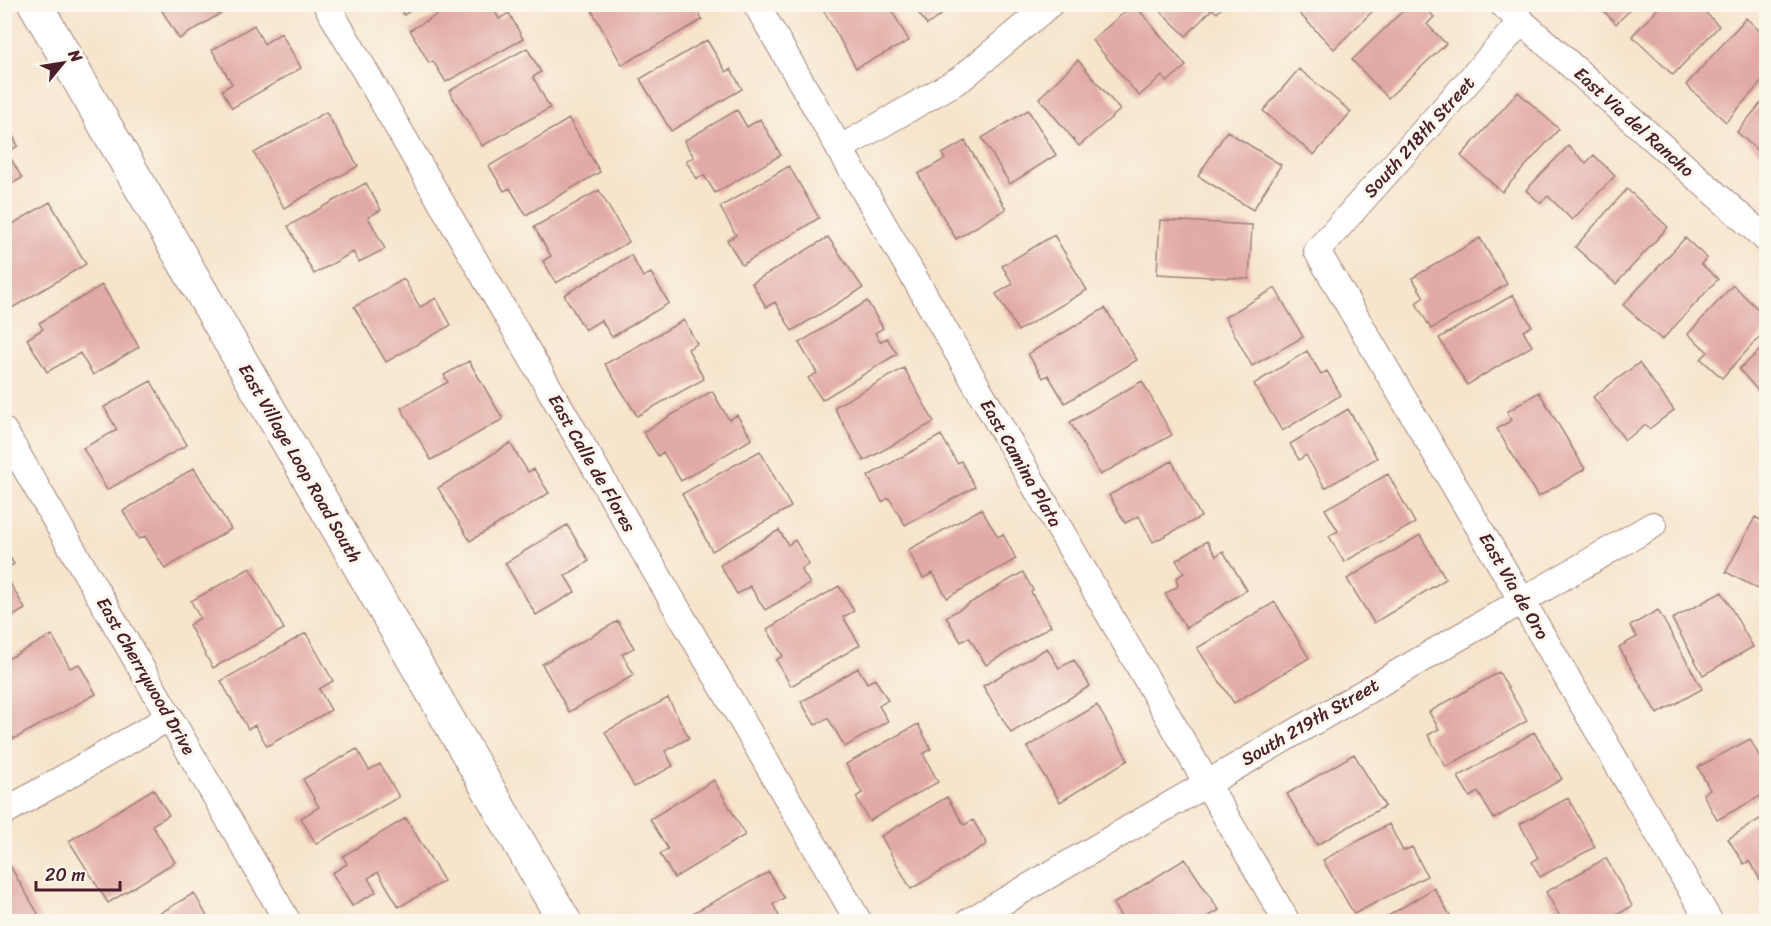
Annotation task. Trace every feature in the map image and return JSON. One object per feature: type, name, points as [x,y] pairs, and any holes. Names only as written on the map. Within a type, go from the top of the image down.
[{"type":"street","name":"East Village Loop Road South","points":[[35,4],[565,921]]},
{"type":"street","name":"East Calle de Flores","points":[[326,4],[859,921]]},
{"type":"street","name":"East Camina Plata","points":[[756,4],[1287,921]]},
{"type":"street","points":[[839,149],[962,78],[1050,4]]},
{"type":"street","name":"East Via del Rancho","points":[[1502,4],[1767,239]]},
{"type":"street","name":"South 218th Street","points":[[1317,251],[1521,22]]},
{"type":"street","name":"East Via de Oro","points":[[1317,251],[1710,921]]},
{"type":"street","name":"East Cherrywood Drive","points":[[4,431],[288,921]]},
{"type":"street","name":"South 219th Street","points":[[968,921],[1653,525]]},
{"type":"street","points":[[4,812],[170,717]]},
{"type":"building","points":[[158,4],[236,4],[179,39]]},
{"type":"building","points":[[397,4],[421,4],[404,15]]},
{"type":"building","points":[[456,4],[491,4],[499,19],[509,13],[523,39],[446,82],[433,61],[429,63],[410,30]]},
{"type":"building","points":[[599,4],[694,4],[702,20],[622,65],[591,9]]},
{"type":"building","points":[[820,4],[888,4],[909,41],[856,68]]},
{"type":"building","points":[[912,4],[956,4],[927,25]]},
{"type":"building","points":[[1134,4],[1186,66],[1167,82],[1162,76],[1139,96],[1092,40]]},
{"type":"building","points":[[1153,4],[1225,4],[1217,13],[1212,9],[1186,36]]},
{"type":"building","points":[[1301,4],[1380,4],[1334,49],[1296,10]]},
{"type":"building","points":[[1410,4],[1422,4],[1434,17],[1427,24],[1446,44],[1388,98],[1352,60]]},
{"type":"building","points":[[1597,4],[1636,4],[1616,24]]},
{"type":"building","points":[[1662,4],[1697,4],[1719,26],[1673,75],[1632,36]]},
{"type":"building","points":[[1746,18],[1766,37],[1766,77],[1726,122],[1686,85]]},
{"type":"building","points":[[254,25],[264,44],[281,33],[301,68],[232,108],[222,90],[232,84],[212,50]]},
{"type":"building","points":[[707,40],[726,72],[731,69],[742,89],[671,131],[640,79]]},
{"type":"building","points":[[527,48],[541,72],[533,77],[550,108],[482,146],[449,91]]},
{"type":"building","points":[[1078,60],[1120,110],[1079,146],[1039,98]]},
{"type":"building","points":[[1299,69],[1351,112],[1314,155],[1263,111]]},
{"type":"building","points":[[1518,92],[1559,129],[1502,192],[1461,156]]},
{"type":"building","points":[[1766,97],[1766,158],[1737,132]]},
{"type":"building","points":[[737,110],[747,127],[760,119],[781,155],[715,193],[704,175],[697,179],[686,161],[694,157],[684,141]]},
{"type":"building","points":[[1028,110],[1056,155],[1010,184],[982,138]]},
{"type":"building","points":[[326,112],[358,166],[284,208],[254,153]]},
{"type":"building","points":[[569,119],[600,172],[526,215],[510,188],[504,191],[489,166]]},
{"type":"building","points":[[7,125],[18,146],[7,152],[22,178],[4,188],[4,127]]},
{"type":"building","points":[[1227,131],[1281,165],[1253,210],[1198,176]]},
{"type":"building","points":[[965,141],[1006,209],[956,239],[918,174],[945,159],[942,154]]},
{"type":"building","points":[[1568,146],[1586,163],[1594,155],[1615,176],[1572,220],[1548,196],[1540,203],[1526,190]]},
{"type":"building","points":[[789,166],[819,218],[742,265],[727,240],[736,235],[720,207]]},
{"type":"building","points":[[366,183],[381,210],[368,217],[385,249],[359,262],[353,252],[314,274],[288,226]]},
{"type":"building","points":[[1627,189],[1668,227],[1616,284],[1575,247]]},
{"type":"building","points":[[599,190],[629,242],[556,283],[543,261],[551,256],[534,227]]},
{"type":"building","points":[[50,202],[86,264],[7,311],[4,308],[4,229]]},
{"type":"building","points":[[1160,220],[1252,225],[1249,279],[1157,274]]},
{"type":"building","points":[[1054,235],[1087,290],[1018,331],[996,294],[1013,284],[1002,266]]},
{"type":"building","points":[[828,237],[863,288],[792,331],[775,302],[766,307],[752,283]]},
{"type":"building","points":[[1480,238],[1507,284],[1431,329],[1416,303],[1424,297],[1412,278]]},
{"type":"building","points":[[1685,238],[1707,258],[1701,264],[1718,279],[1662,340],[1623,305]]},
{"type":"building","points":[[631,255],[643,277],[651,273],[669,303],[612,337],[601,320],[585,330],[564,295]]},
{"type":"building","points":[[404,279],[420,307],[436,298],[451,325],[386,362],[354,307]]},
{"type":"building","points":[[102,285],[139,347],[93,375],[80,353],[47,372],[27,339],[43,329],[39,323]]},
{"type":"building","points":[[1733,285],[1766,317],[1766,330],[1722,378],[1701,359],[1708,352],[1688,334]]},
{"type":"building","points":[[1275,288],[1303,337],[1252,366],[1225,317]]},
{"type":"building","points":[[1513,295],[1532,326],[1523,331],[1532,346],[1467,385],[1439,338]]},
{"type":"building","points":[[867,301],[883,328],[875,333],[880,342],[887,338],[897,354],[822,400],[808,378],[817,373],[799,343]]},
{"type":"building","points":[[1105,308],[1137,360],[1065,403],[1048,375],[1043,378],[1028,354]]},
{"type":"building","points":[[684,320],[697,344],[688,349],[704,379],[637,416],[605,364]]},
{"type":"building","points":[[1766,345],[1766,400],[1739,369]]},
{"type":"building","points":[[1307,351],[1321,374],[1327,371],[1341,395],[1282,431],[1254,384]]},
{"type":"building","points":[[469,361],[503,419],[431,460],[401,408],[448,382],[444,375]]},
{"type":"building","points":[[1639,363],[1674,410],[1649,429],[1646,425],[1625,440],[1593,397]]},
{"type":"building","points":[[904,368],[934,422],[864,461],[834,407]]},
{"type":"building","points":[[151,381],[187,445],[107,490],[83,448],[117,430],[104,407]]},
{"type":"building","points":[[1142,381],[1172,435],[1100,475],[1070,422]]},
{"type":"building","points":[[712,391],[729,420],[737,415],[752,439],[681,481],[663,452],[658,456],[643,432]]},
{"type":"building","points":[[1539,392],[1585,469],[1538,497],[1497,429],[1512,420],[1507,412]]},
{"type":"building","points":[[1348,409],[1377,458],[1325,488],[1306,455],[1299,460],[1290,444]]},
{"type":"building","points":[[941,435],[957,463],[961,461],[975,487],[905,525],[889,498],[882,502],[868,476]]},
{"type":"building","points":[[510,443],[528,472],[534,469],[549,493],[470,541],[438,488]]},
{"type":"building","points":[[760,451],[791,507],[712,551],[682,494]]},
{"type":"building","points":[[1172,461],[1201,517],[1153,542],[1139,516],[1125,523],[1109,495]]},
{"type":"building","points":[[194,468],[231,529],[165,569],[145,536],[139,539],[123,511]]},
{"type":"building","points":[[1388,474],[1415,523],[1344,562],[1329,536],[1338,531],[1325,509]]},
{"type":"building","points":[[981,509],[998,537],[1003,534],[1016,559],[947,598],[933,573],[923,578],[908,550]]},
{"type":"building","points":[[1755,517],[1766,523],[1766,589],[1762,586],[1760,590],[1726,572]]},
{"type":"building","points":[[567,525],[589,561],[565,576],[575,592],[536,615],[505,563]]},
{"type":"building","points":[[779,530],[788,545],[795,540],[809,564],[801,569],[810,584],[765,610],[750,586],[737,594],[720,565]]},
{"type":"building","points":[[1420,535],[1446,579],[1374,623],[1347,579]]},
{"type":"building","points":[[1207,541],[1216,556],[1223,551],[1247,590],[1186,628],[1165,594],[1178,586],[1176,578],[1184,573],[1176,560]]},
{"type":"building","points":[[4,548],[14,564],[4,570]]},
{"type":"building","points":[[250,568],[284,629],[213,668],[189,625],[200,618],[191,601]]},
{"type":"building","points":[[1023,572],[1033,590],[1031,592],[1051,626],[986,665],[969,637],[961,642],[946,617]]},
{"type":"building","points":[[10,583],[25,609],[4,622],[4,586]]},
{"type":"building","points":[[839,586],[854,611],[843,617],[860,645],[791,686],[776,660],[783,656],[767,629]]},
{"type":"building","points":[[1722,592],[1753,647],[1703,675],[1672,619]]},
{"type":"building","points":[[1275,602],[1309,658],[1234,703],[1197,648]]},
{"type":"building","points":[[1658,610],[1702,689],[1657,714],[1619,647],[1637,637],[1630,626]]},
{"type":"building","points":[[618,621],[634,648],[622,654],[634,675],[569,712],[542,664]]},
{"type":"building","points":[[306,633],[333,681],[319,689],[331,710],[267,746],[255,725],[248,729],[221,681]]},
{"type":"building","points":[[52,635],[70,668],[79,664],[96,694],[14,739],[4,722],[4,661]]},
{"type":"building","points":[[1047,648],[1059,668],[1074,660],[1090,686],[1011,733],[983,686]]},
{"type":"building","points":[[858,668],[867,683],[875,679],[888,700],[879,706],[888,721],[845,747],[828,718],[815,725],[801,702]]},
{"type":"building","points":[[1499,672],[1527,721],[1446,767],[1428,735],[1439,729],[1429,712]]},
{"type":"building","points":[[668,698],[689,738],[665,751],[673,766],[634,787],[605,732]]},
{"type":"building","points":[[1097,705],[1128,760],[1060,802],[1027,747]]},
{"type":"building","points":[[918,724],[931,749],[923,754],[938,782],[869,821],[856,797],[862,793],[846,764]]},
{"type":"building","points":[[1534,732],[1562,779],[1494,819],[1478,792],[1470,797],[1458,777]]},
{"type":"building","points":[[1750,739],[1766,769],[1766,793],[1717,820],[1703,794],[1710,790],[1698,767]]},
{"type":"building","points":[[357,749],[369,770],[380,764],[399,797],[316,844],[301,818],[319,807],[303,779]]},
{"type":"building","points":[[1354,754],[1385,806],[1317,845],[1287,794]]},
{"type":"building","points":[[714,780],[745,835],[674,878],[660,854],[668,849],[650,819]]},
{"type":"building","points":[[153,789],[169,815],[152,825],[175,862],[108,903],[69,841]]},
{"type":"building","points":[[947,797],[964,825],[973,820],[987,844],[911,889],[881,836]]},
{"type":"building","points":[[1568,798],[1595,847],[1540,877],[1532,862],[1538,858],[1520,824]]},
{"type":"building","points":[[1766,815],[1766,877],[1761,881],[1749,861],[1744,864],[1728,839]]},
{"type":"building","points":[[406,818],[444,881],[399,907],[378,872],[368,878],[376,892],[352,906],[332,873],[347,864],[343,856]]},
{"type":"building","points":[[1389,824],[1403,851],[1412,847],[1427,876],[1354,914],[1323,860]]},
{"type":"building","points":[[1606,858],[1632,906],[1605,922],[1563,922],[1546,892]]},
{"type":"building","points":[[1185,859],[1219,910],[1200,922],[1124,922],[1113,904]]},
{"type":"building","points":[[10,866],[43,922],[4,922],[4,869]]},
{"type":"building","points":[[769,872],[784,898],[773,904],[782,922],[693,922],[689,915]]},
{"type":"building","points":[[1434,888],[1454,922],[1378,922]]},
{"type":"building","points":[[194,893],[210,922],[145,922]]}]
